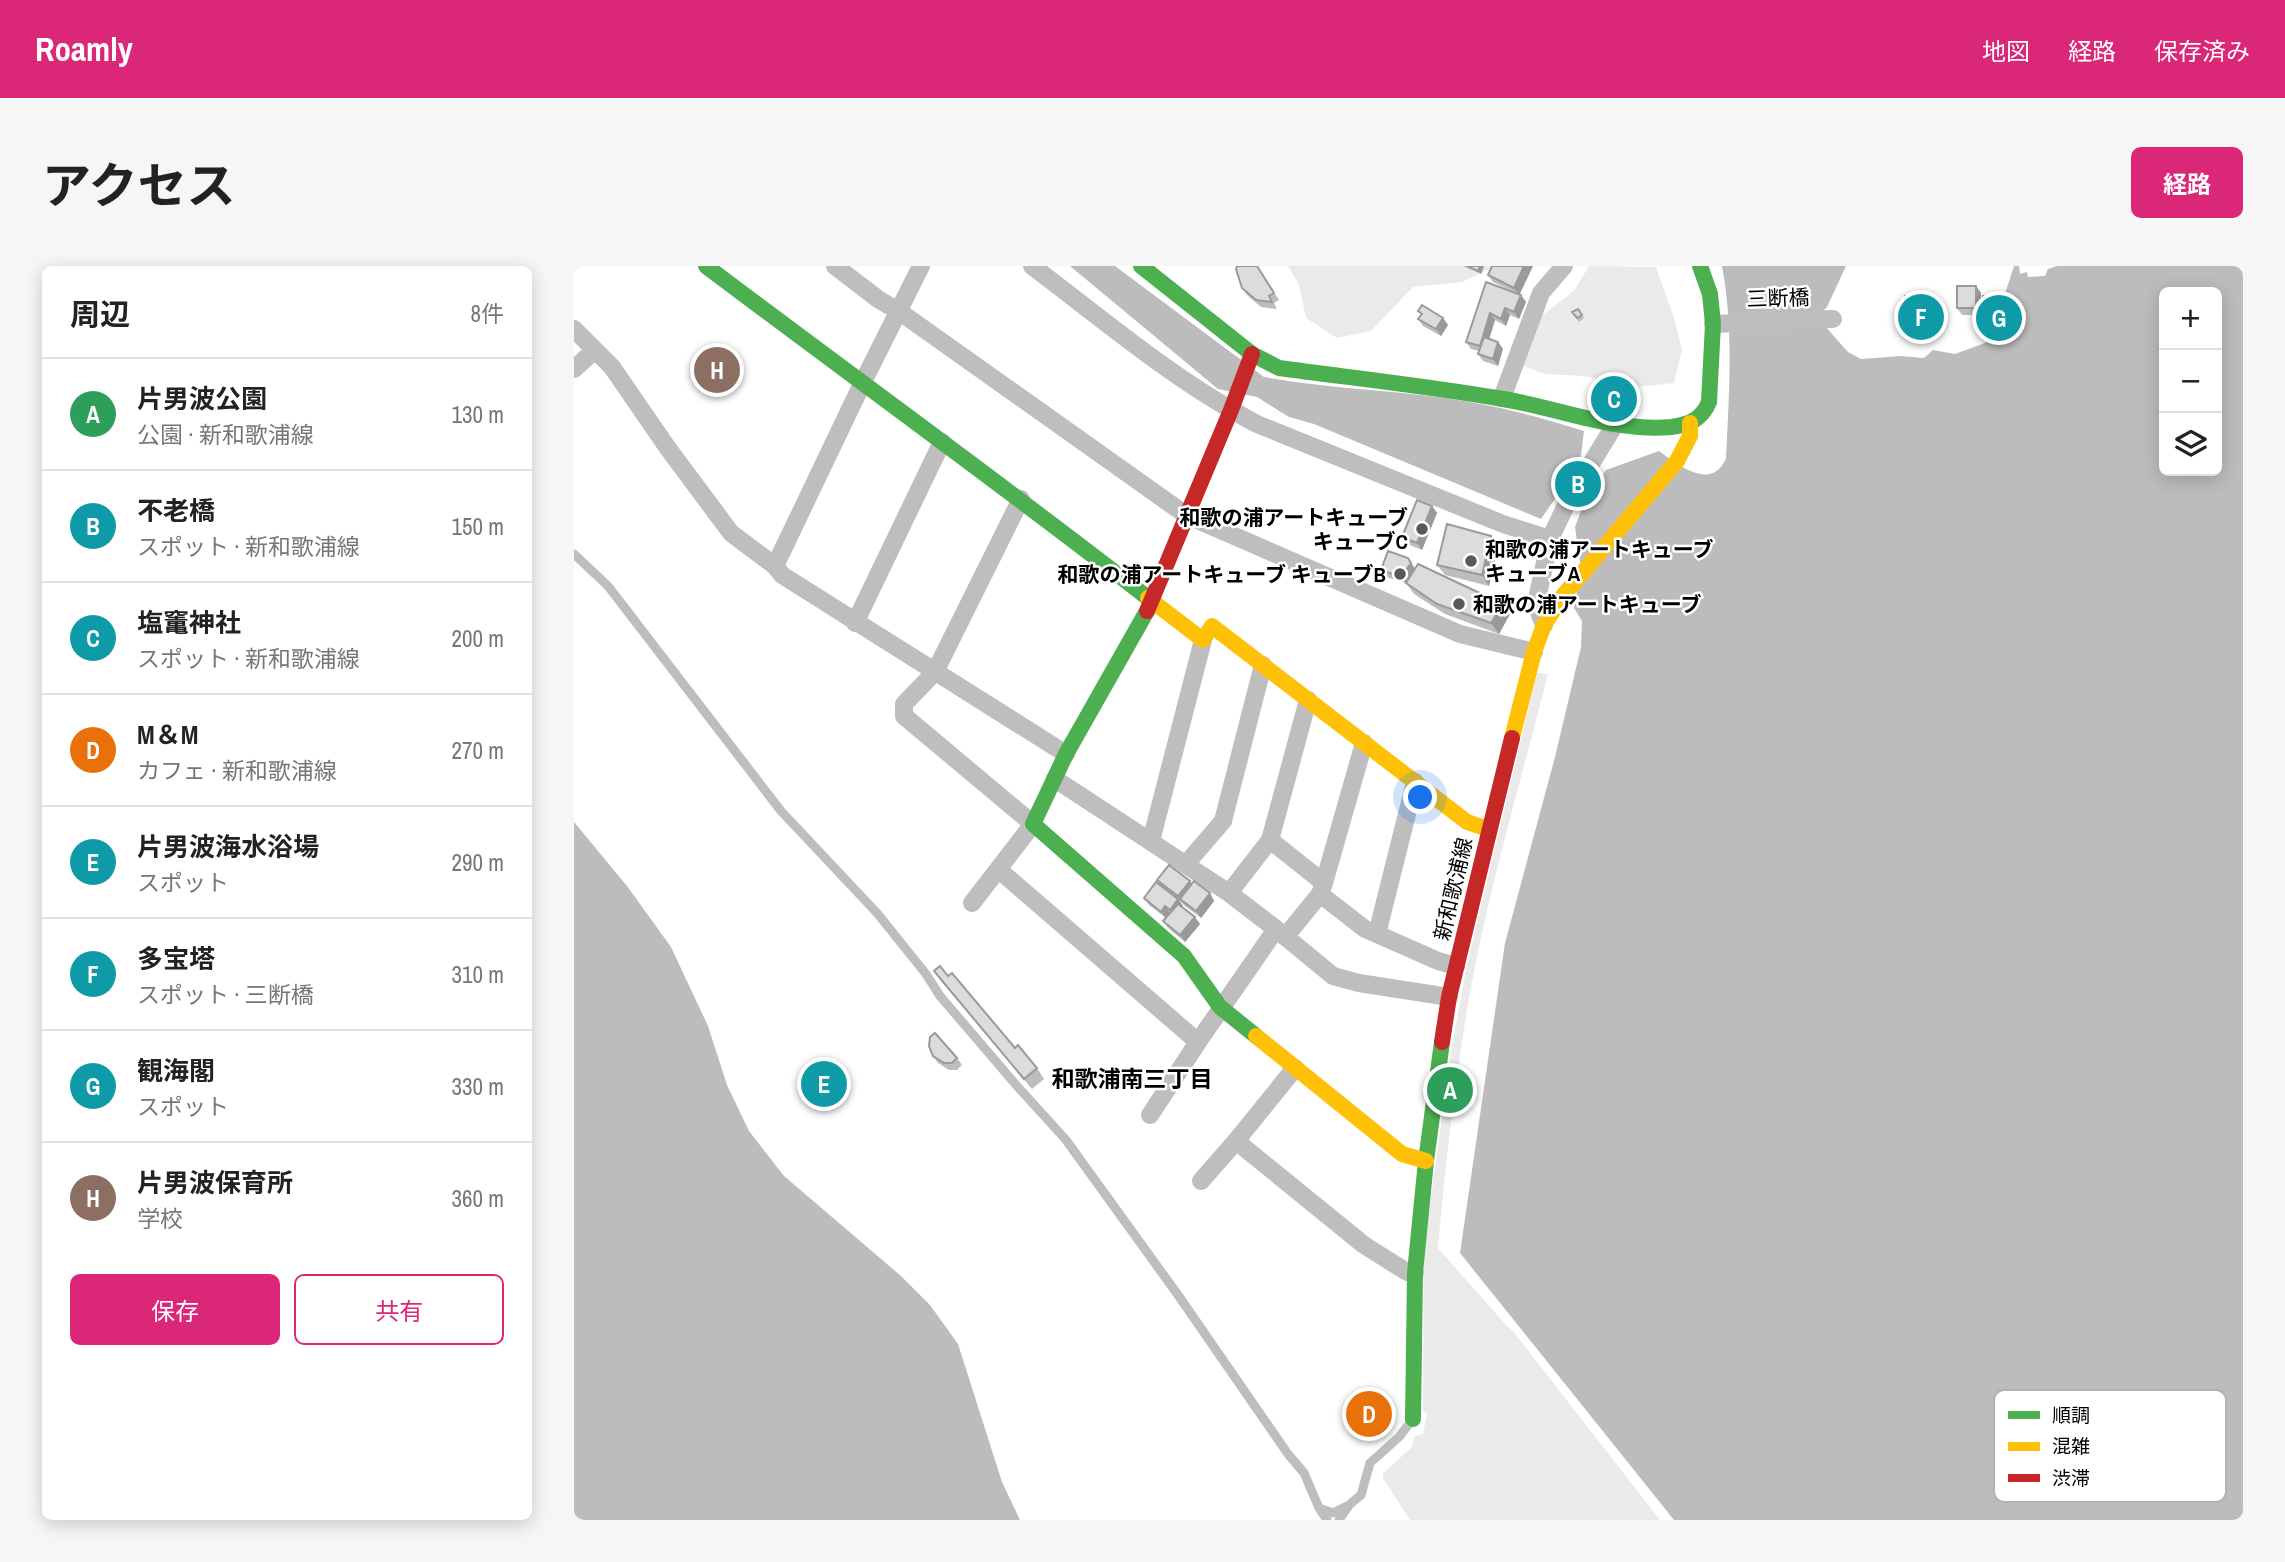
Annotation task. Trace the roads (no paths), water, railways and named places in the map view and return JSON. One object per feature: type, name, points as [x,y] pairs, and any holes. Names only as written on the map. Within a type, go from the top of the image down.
[{"type":"street","points":[[706,266],[1021,499],[1203,640]]},
{"type":"street","points":[[835,266],[1186,515],[1460,634],[1534,652]]},
{"type":"street","points":[[775,566],[921,266]]},
{"type":"street","points":[[1032,266],[1198,390],[1233,406],[1257,424],[1503,524],[1550,539]]},
{"type":"street","points":[[1142,266],[1250,359],[1279,368],[1502,398],[1544,406],[1588,420],[1653,427],[1690,423]]},
{"type":"street","points":[[1502,398],[1541,293],[1564,266]]},
{"type":"street","name":"新和歌浦線","points":[[1413,1419],[1415,1273],[1426,1161],[1449,997],[1488,830],[1534,652],[1544,625],[1562,597],[1676,461],[1690,436],[1690,423],[1702,416],[1709,402],[1719,323],[1700,266]]},
{"type":"street","name":"三断橋","points":[[1719,323],[1833,319]]},
{"type":"street","points":[[574,329],[612,367],[731,533],[775,566],[782,575],[1066,754]]},
{"type":"street","points":[[574,369],[595,350]]},
{"type":"street","points":[[972,903],[1033,824],[1066,754],[1152,603],[1250,359]]},
{"type":"street","points":[[1544,625],[1536,604],[1550,539],[1568,501],[1616,423]]},
{"type":"street","points":[[855,623],[942,442]]},
{"type":"street","points":[[1021,499],[934,672],[904,704],[904,716],[1184,956],[1220,1007],[1402,1154],[1426,1161]]},
{"type":"street","points":[[1151,841],[1203,640],[1212,626],[1467,822],[1488,830]]},
{"type":"street","points":[[1186,864],[1223,821],[1263,666]]},
{"type":"street","points":[[1229,893],[1270,840],[1308,700]]},
{"type":"street","points":[[1150,1115],[1220,1007],[1280,933],[1322,889],[1364,743]]},
{"type":"street","points":[[1055,779],[1229,893],[1333,976],[1359,983],[1449,997]]},
{"type":"street","points":[[1377,934],[1415,782]]},
{"type":"street","points":[[1270,840],[1365,929],[1438,961],[1456,966]]},
{"type":"street","points":[[999,870],[1198,1042]]},
{"type":"street","points":[[1201,1181],[1295,1068]]},
{"type":"street","points":[[1236,1141],[1364,1245],[1407,1272],[1415,1273]]},
{"type":"lane","points":[[574,554],[608,586],[781,811],[877,913],[926,974],[940,996],[1066,1140],[1304,1473],[1327,1520]]},
{"type":"lane","points":[[1319,1508],[1333,1513],[1361,1495],[1370,1463],[1399,1437],[1413,1419]]},
{"type":"lane","points":[[1339,1520],[1349,1505]]},
{"type":"place","name":"多宝塔","points":[[1921,317]]},
{"type":"place","name":"観海閣","points":[[1999,318]]},
{"type":"place","name":"片男波保育所","points":[[717,370]]},
{"type":"place","name":"塩竃神社","points":[[1614,399]]},
{"type":"place","name":"不老橋","points":[[1578,484]]},
{"type":"place","name":"和歌の浦アートキューブ キューブC","points":[[1422,529]]},
{"type":"place","name":"和歌の浦アートキューブ キューブA","points":[[1471,561]]},
{"type":"place","name":"和歌の浦アートキューブ キューブB","points":[[1400,574]]},
{"type":"place","name":"和歌の浦アートキューブ","points":[[1459,604]]},
{"type":"place","name":"片男波海水浴場","points":[[824,1084]]},
{"type":"place","name":"片男波公園","points":[[1450,1090]]},
{"type":"place","name":"M＆M","points":[[1369,1414]]},
{"type":"district","name":"和歌浦南三丁目","points":[[1132,1078]]}]
